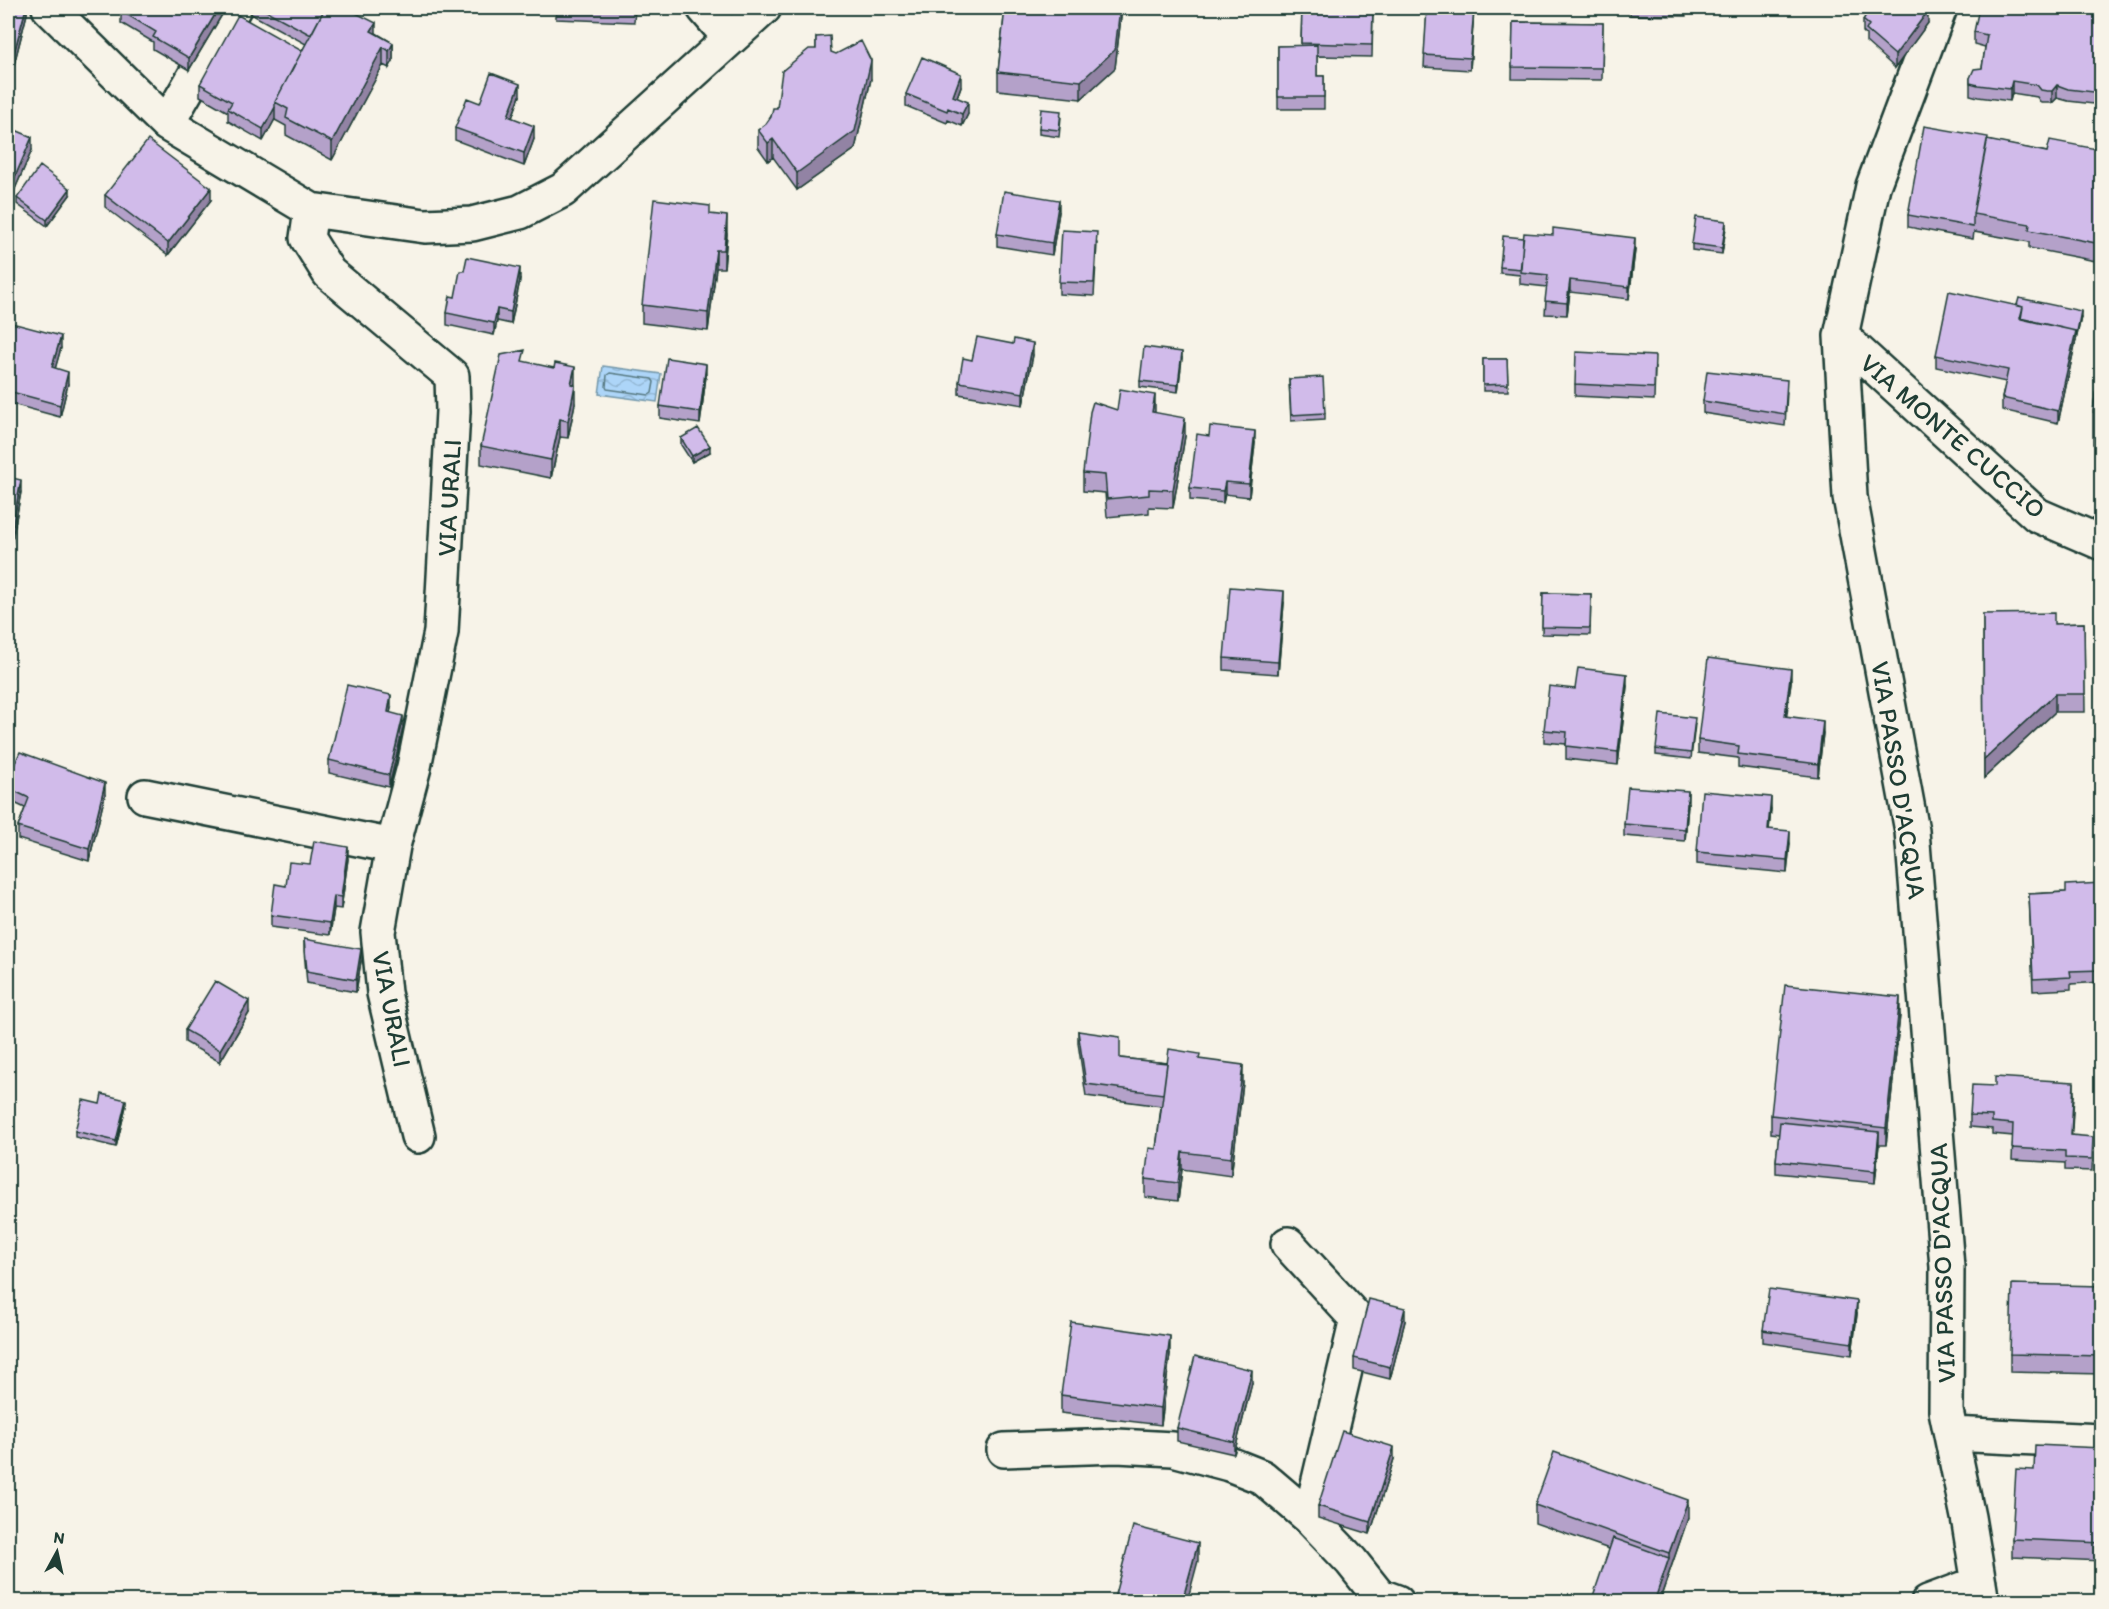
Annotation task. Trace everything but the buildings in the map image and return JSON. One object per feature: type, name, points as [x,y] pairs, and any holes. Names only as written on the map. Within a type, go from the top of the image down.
[{"type":"street","points":[[49,8],[167,124],[311,210],[425,226],[472,224],[520,212],[563,190],[764,8]]},
{"type":"street","points":[[167,124],[234,8]]},
{"type":"street","points":[[704,8],[730,38]]},
{"type":"street","name":"VIA PASSO D'ACQUA","points":[[1940,8],[1873,186],[1841,336],[1850,497],[1912,831],[1947,1267],[1946,1412],[1981,1592]]},
{"type":"street","name":"VIA URALI","points":[[311,210],[307,238],[329,273],[452,376],[453,411],[441,632],[414,767],[393,846],[378,932],[384,993],[418,1136]]},
{"type":"street","name":"VIA MONTE CUCCIO","points":[[1841,336],[2037,515],[2102,543]]},
{"type":"street","points":[[145,796],[393,846]]},
{"type":"street","points":[[1288,1245],[1357,1319],[1310,1518]]},
{"type":"street","points":[[1951,1434],[2102,1442]]},
{"type":"street","points":[[1004,1450],[1118,1446],[1173,1449],[1229,1464],[1262,1476],[1310,1518],[1351,1561],[1378,1595],[1397,1602]]},
{"type":"street","points":[[1928,1602],[1981,1592]]},
{"type":"water","points":[[603,366],[661,374],[657,402],[599,394]]}]
